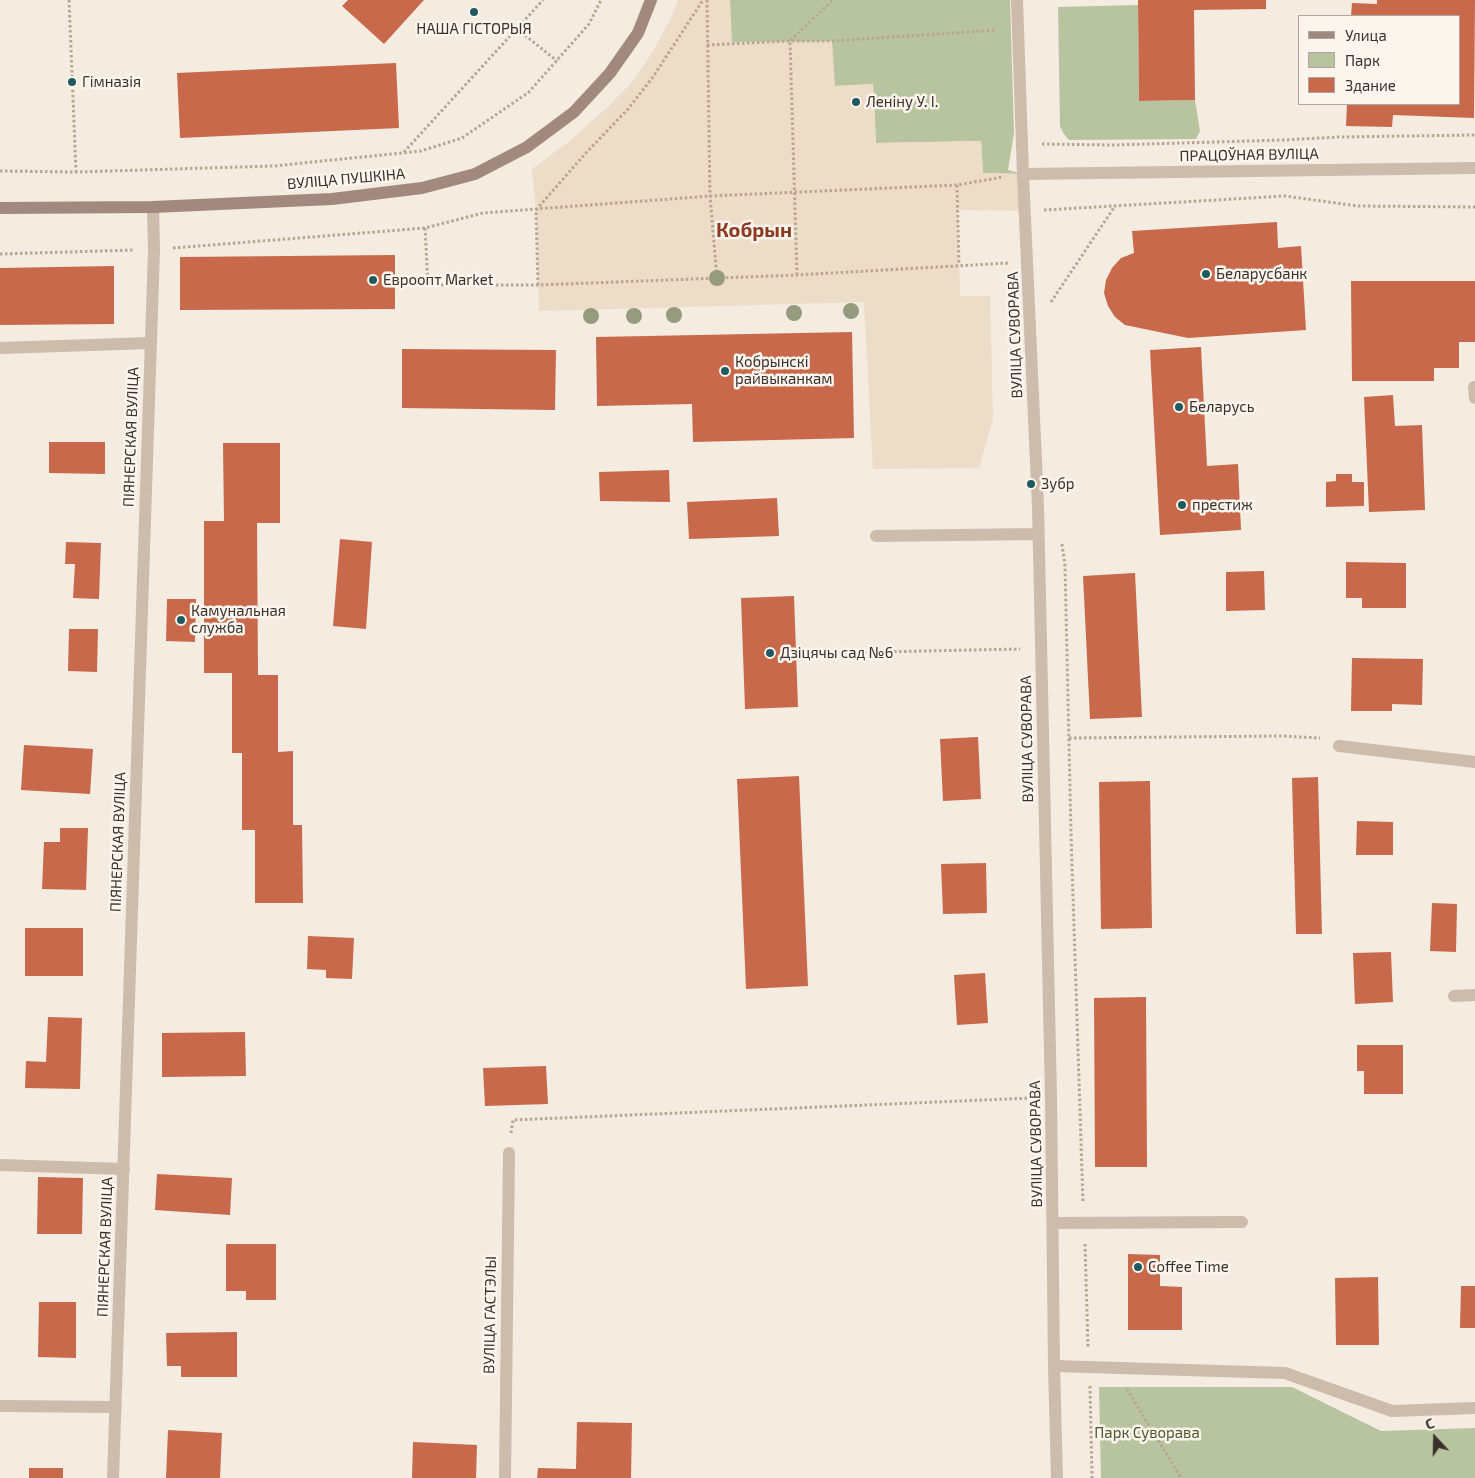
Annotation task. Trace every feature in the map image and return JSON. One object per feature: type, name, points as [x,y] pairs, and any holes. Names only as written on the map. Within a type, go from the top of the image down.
[{"type":"main road","name":"ВУЛІЦА ПУШКІНА","points":[[0,208],[153,207],[332,199],[422,188],[475,174],[527,147],[574,112],[610,73],[638,33],[651,0]]},
{"type":"street","name":"ВУЛІЦА СУВОРАВА","points":[[1017,0],[1038,534],[1052,1097],[1054,1366],[1058,1478]]},
{"type":"street","name":"ПРАЦОЎНАЯ ВУЛІЦА","points":[[1023,174],[1475,168]]},
{"type":"street","name":"ПІЯНЕРСКАЯ ВУЛІЦА","points":[[113,1478],[154,250],[153,207]]},
{"type":"street","points":[[0,348],[151,343]]},
{"type":"street","points":[[876,536],[1038,534]]},
{"type":"street","points":[[1339,746],[1475,762]]},
{"type":"street","points":[[1454,996],[1475,995]]},
{"type":"street","name":"ВУЛІЦА ГАСТЭЛЫ","points":[[505,1478],[509,1153]]},
{"type":"street","points":[[0,1165],[124,1169]]},
{"type":"street","points":[[1053,1223],[1242,1222]]},
{"type":"street","points":[[1054,1366],[1285,1373],[1392,1411],[1475,1408]]},
{"type":"street","points":[[0,1406],[116,1407]]},
{"type":"path","points":[[69,0],[76,172]]},
{"type":"path","points":[[404,153],[543,0]]},
{"type":"path","points":[[0,171],[76,172],[274,166],[421,151],[462,138],[529,92],[589,24],[601,0]]},
{"type":"path","points":[[538,285],[536,210],[584,155],[628,109],[653,77],[703,0]]},
{"type":"path","points":[[707,0],[710,196],[717,278]]},
{"type":"path","points":[[798,275],[790,41],[833,0]]},
{"type":"path","points":[[707,45],[832,41],[1018,28]]},
{"type":"path","points":[[516,29],[556,61]]},
{"type":"path","points":[[1022,142],[1035,144],[1113,145],[1339,137],[1475,135]]},
{"type":"path","points":[[0,254],[154,250],[425,228],[483,213],[710,196],[957,185],[1023,174]]},
{"type":"path","points":[[957,185],[959,265]]},
{"type":"path","points":[[1026,211],[1285,196],[1358,206],[1475,207]]},
{"type":"path","points":[[1050,302],[1115,206]]},
{"type":"path","points":[[425,228],[428,285],[538,285],[798,275],[1028,262]]},
{"type":"path","points":[[829,653],[1041,649]]},
{"type":"path","points":[[1043,741],[1069,738],[1282,736],[1319,738],[1339,746]]},
{"type":"path","points":[[509,1153],[513,1120],[1052,1097]]},
{"type":"path","points":[[1114,1368],[1181,1478]]},
{"type":"green space","points":[[730,0],[1010,0],[1014,133],[1008,170],[1023,174],[983,173],[981,141],[876,143],[873,84],[835,86],[731,42]]},
{"type":"green space","points":[[1138,5],[1139,101],[1195,100],[1200,131],[1196,139],[1069,140],[1060,126],[1058,7]]},
{"type":"green space","name":"Парк Суворава","points":[[1099,1387],[1292,1387],[1381,1431],[1475,1428],[1475,1478],[1101,1478]]},
{"type":"shaded area","points":[[678,0],[730,0],[732,42],[832,41],[835,86],[873,84],[876,143],[981,141],[983,173],[1023,174],[1026,211],[958,210],[960,296],[990,296],[993,419],[979,468],[873,469],[864,302],[539,311],[536,210],[532,169],[567,143],[608,107],[634,80],[652,53],[672,16]]},
{"type":"building","points":[[348,0],[424,0],[384,44],[342,6]]},
{"type":"building","points":[[1138,0],[1266,0],[1266,9],[1194,10],[1195,100],[1139,101]]},
{"type":"building","points":[[1377,0],[1475,0],[1474,118],[1393,115],[1392,127],[1346,126],[1347,105],[1460,105],[1460,15],[1351,15],[1352,3],[1377,4]]},
{"type":"building","points":[[396,63],[399,128],[180,138],[177,73]]},
{"type":"building","name":"Беларусбанк","points":[[1277,222],[1278,248],[1301,246],[1306,330],[1188,338],[1125,325],[1115,317],[1108,306],[1104,293],[1106,280],[1112,268],[1121,258],[1134,253],[1132,231]]},
{"type":"building","points":[[395,255],[395,309],[180,310],[180,257]]},
{"type":"building","points":[[114,266],[114,324],[0,325],[0,268]]},
{"type":"building","points":[[1351,281],[1475,281],[1475,342],[1459,342],[1459,368],[1434,368],[1434,381],[1352,381]]},
{"type":"building","name":"Кобрынскі райвыканкам","points":[[852,332],[854,438],[693,442],[692,404],[597,406],[596,337]]},
{"type":"building","name":"Беларусь","points":[[1201,347],[1207,466],[1238,464],[1241,530],[1160,535],[1150,350]]},
{"type":"building","points":[[402,349],[556,350],[555,410],[402,408]]},
{"type":"building","points":[[1393,395],[1395,426],[1422,425],[1425,510],[1369,512],[1364,397]]},
{"type":"building","points":[[49,442],[105,442],[105,474],[49,473]]},
{"type":"building","points":[[223,443],[280,443],[280,523],[257,523],[258,675],[278,675],[278,752],[293,751],[293,825],[302,825],[303,903],[255,903],[255,830],[242,830],[242,753],[232,753],[232,673],[204,673],[204,521],[224,521]]},
{"type":"building","points":[[669,470],[670,502],[600,501],[599,472]]},
{"type":"building","points":[[1336,474],[1352,474],[1352,482],[1364,482],[1364,506],[1326,507],[1326,482],[1336,481]]},
{"type":"building","points":[[777,498],[779,536],[689,539],[687,502]]},
{"type":"building","points":[[340,539],[372,542],[366,629],[333,626]]},
{"type":"building","points":[[66,542],[101,543],[99,599],[73,598],[75,564],[65,564]]},
{"type":"building","points":[[1346,562],[1406,563],[1406,608],[1362,608],[1362,598],[1346,598]]},
{"type":"building","points":[[1264,571],[1265,610],[1226,611],[1226,572]]},
{"type":"building","points":[[1135,573],[1142,717],[1090,719],[1083,576]]},
{"type":"building","name":"Дзіцячы сад №6","points":[[794,596],[798,707],[745,709],[741,598]]},
{"type":"building","name":"Камунальная служба","points":[[167,599],[196,599],[195,642],[166,641]]},
{"type":"building","points":[[69,629],[98,629],[97,672],[68,671]]},
{"type":"building","points":[[1352,658],[1423,659],[1422,705],[1392,704],[1392,711],[1351,711]]},
{"type":"building","points":[[978,737],[981,799],[943,801],[940,739]]},
{"type":"building","points":[[24,745],[93,749],[90,794],[21,790]]},
{"type":"building","points":[[799,776],[808,986],[746,989],[737,779]]},
{"type":"building","points":[[1318,777],[1322,934],[1296,934],[1292,778]]},
{"type":"building","points":[[1150,781],[1152,928],[1101,929],[1099,782]]},
{"type":"building","points":[[1357,821],[1393,822],[1393,855],[1356,855]]},
{"type":"building","points":[[60,828],[88,828],[86,890],[42,889],[44,842],[60,842]]},
{"type":"building","points":[[986,863],[987,913],[943,914],[941,864]]},
{"type":"building","points":[[1432,903],[1457,904],[1456,952],[1430,951]]},
{"type":"building","points":[[25,928],[83,928],[83,976],[25,976]]},
{"type":"building","points":[[308,936],[354,938],[352,979],[326,978],[326,970],[307,969]]},
{"type":"building","points":[[1391,952],[1393,1002],[1355,1004],[1353,953]]},
{"type":"building","points":[[985,973],[988,1023],[957,1025],[954,975]]},
{"type":"building","points":[[1146,997],[1147,1167],[1095,1167],[1094,998]]},
{"type":"building","points":[[48,1017],[82,1018],[80,1089],[25,1088],[26,1061],[46,1062]]},
{"type":"building","points":[[245,1032],[246,1076],[162,1077],[162,1033]]},
{"type":"building","points":[[1357,1045],[1403,1045],[1403,1094],[1364,1094],[1364,1071],[1357,1071]]},
{"type":"building","points":[[546,1066],[548,1104],[485,1106],[483,1068]]},
{"type":"building","points":[[157,1174],[232,1178],[230,1215],[155,1210]]},
{"type":"building","points":[[38,1177],[83,1178],[82,1234],[37,1234]]},
{"type":"building","points":[[226,1244],[276,1244],[276,1300],[246,1300],[246,1291],[226,1291]]},
{"type":"building","points":[[1128,1254],[1160,1255],[1160,1286],[1182,1287],[1182,1330],[1128,1330]]},
{"type":"building","points":[[1378,1277],[1379,1345],[1336,1345],[1335,1278]]},
{"type":"building","points":[[1461,1286],[1475,1286],[1475,1328],[1460,1328]]},
{"type":"building","points":[[39,1302],[76,1302],[76,1358],[38,1357]]},
{"type":"building","points":[[237,1332],[237,1377],[181,1377],[181,1366],[167,1366],[166,1333]]},
{"type":"building","points":[[577,1422],[632,1423],[631,1478],[537,1478],[538,1468],[576,1469]]},
{"type":"building","points":[[168,1430],[222,1433],[220,1478],[166,1478]]},
{"type":"building","points":[[413,1442],[477,1445],[476,1478],[412,1478]]},
{"type":"building","points":[[29,1468],[63,1468],[63,1478],[29,1478]]},
{"type":"place","name":"НАША ГІСТОРЫЯ","points":[[474,12]]},
{"type":"place","name":"Гімназія","points":[[72,82]]},
{"type":"place","name":"Леніну У. І.","points":[[856,102]]},
{"type":"place","name":"Беларусбанк","points":[[1206,274]]},
{"type":"place","name":"Евроопт Market","points":[[373,280]]},
{"type":"place","name":"Кобрынскі райвыканкам","points":[[725,371]]},
{"type":"place","name":"Беларусь","points":[[1179,407]]},
{"type":"place","name":"Зубр","points":[[1031,484]]},
{"type":"place","name":"престиж","points":[[1182,505]]},
{"type":"place","name":"Камунальная служба","points":[[181,620]]},
{"type":"place","name":"Дзіцячы сад №6","points":[[770,653]]},
{"type":"place","name":"Coffee Time","points":[[1138,1267]]},
{"type":"district","name":"Кобрын","points":[[754,230]]}]
